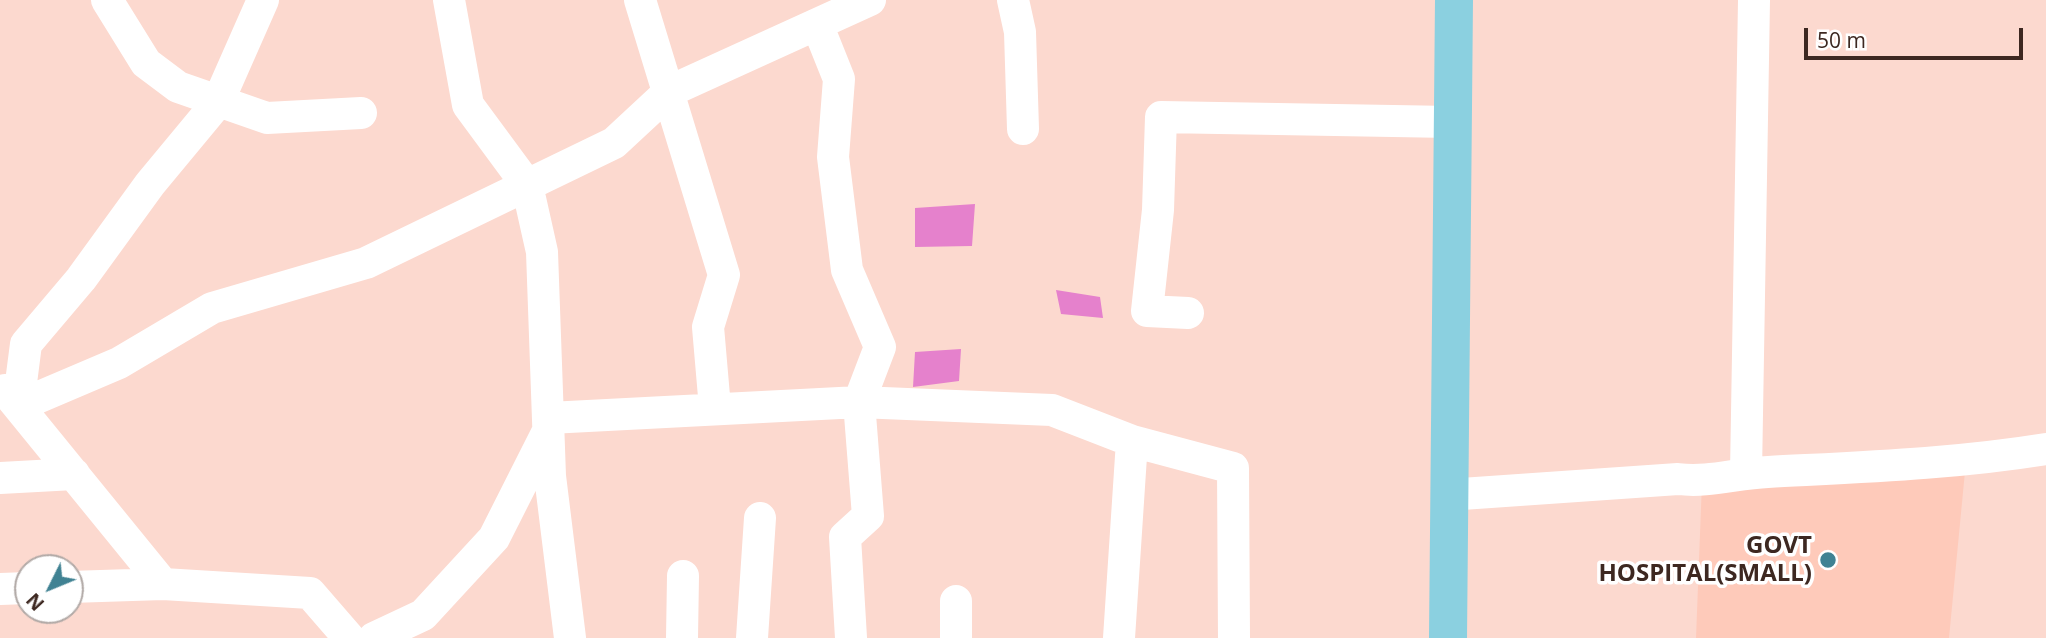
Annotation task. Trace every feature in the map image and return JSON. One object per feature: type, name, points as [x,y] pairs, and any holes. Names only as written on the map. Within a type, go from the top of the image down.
[{"type":"main road","points":[[1448,638],[1447,495],[1454,0]]},
{"type":"street","points":[[107,0],[146,63],[178,87],[267,118],[361,113]]},
{"type":"street","points":[[9,395],[26,344],[81,279],[150,184],[218,102],[263,0]]},
{"type":"street","points":[[449,0],[468,105],[527,185],[542,252],[550,477],[570,638]]},
{"type":"street","points":[[640,0],[670,91],[724,275],[708,327],[715,408]]},
{"type":"street","points":[[9,395],[119,363],[212,308],[366,263],[614,143],[670,91],[870,0]]},
{"type":"street","points":[[1013,0],[1020,32],[1023,129]]},
{"type":"street","points":[[1746,473],[1754,0]]},
{"type":"street","points":[[817,24],[839,79],[833,157],[847,270],[880,347],[859,402],[868,516],[845,537],[851,638]]},
{"type":"street","points":[[1188,313],[1147,311],[1157,210],[1161,117],[1451,122]]},
{"type":"street","points":[[9,395],[163,584]]},
{"type":"street","points":[[550,422],[715,408],[859,402],[1052,410],[1132,441],[1233,468],[1234,638]]},
{"type":"street","points":[[374,638],[423,615],[494,538],[550,422]]},
{"type":"street","points":[[1119,638],[1132,441]]},
{"type":"street","points":[[1447,495],[1678,479],[1702,482],[1746,473],[1966,461],[2046,449]]},
{"type":"street","points":[[0,478],[74,474]]},
{"type":"street","points":[[752,638],[760,519]]},
{"type":"street","points":[[682,638],[683,576]]},
{"type":"street","points":[[84,587],[163,584],[310,593],[349,638]]},
{"type":"street","points":[[956,601],[956,638]]},
{"type":"shaded area","name":"GOVT HOSPITAL(SMALL)","points":[[1966,461],[1949,638],[1696,638],[1702,482]]},
{"type":"building","points":[[975,204],[972,246],[915,247],[915,208]]},
{"type":"building","points":[[1056,290],[1100,297],[1103,318],[1061,314]]},
{"type":"building","points":[[961,349],[959,381],[913,387],[915,352]]},
{"type":"place","name":"GOVT HOSPITAL(SMALL)","points":[[1828,560]]}]
